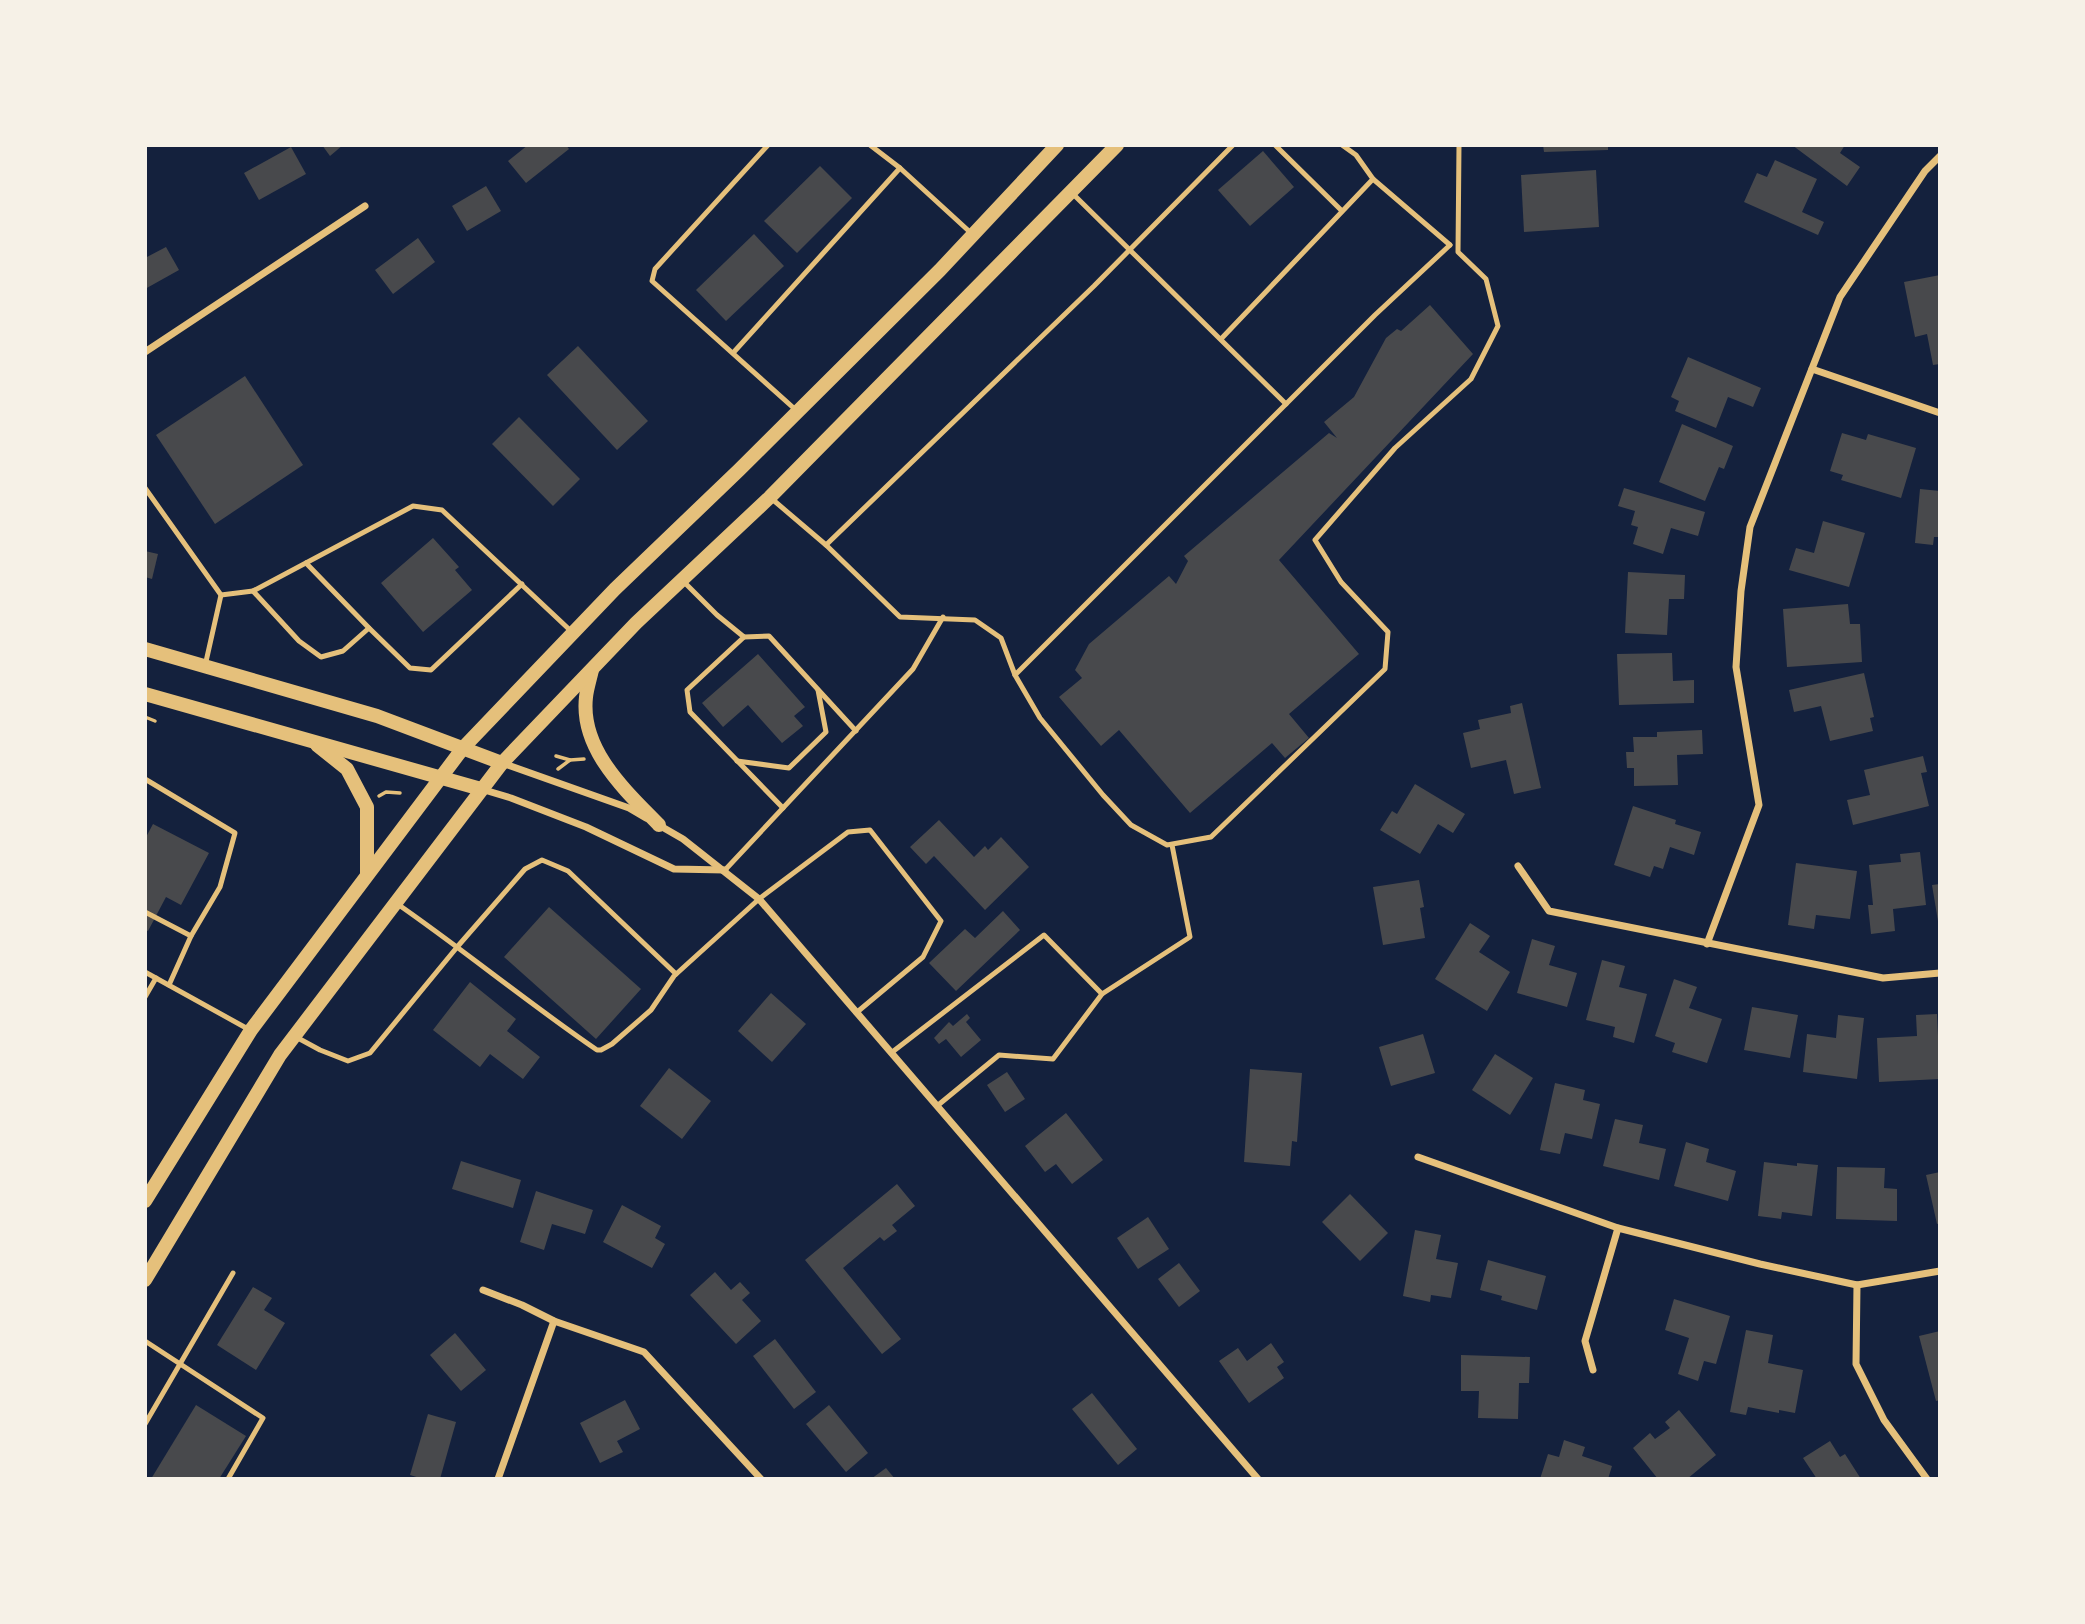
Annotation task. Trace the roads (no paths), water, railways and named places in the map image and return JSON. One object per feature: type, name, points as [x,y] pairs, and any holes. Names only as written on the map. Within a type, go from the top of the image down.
[{"type":"main road","points":[[145,1200],[251,1030],[463,748],[573,633],[974,235],[1058,145]]},
{"type":"main road","points":[[145,1280],[273,1067],[502,764],[592,669],[770,497],[1117,145]]},
{"type":"main road","points":[[145,649],[377,716],[502,764]]},
{"type":"main road","points":[[592,669],[585,698],[590,735],[612,776],[659,825]]},
{"type":"main road","points":[[145,695],[481,789]]},
{"type":"main road","points":[[313,742],[346,769],[367,807],[367,874]]},
{"type":"street","points":[[1707,944],[1759,805],[1736,667],[1741,591],[1750,527],[1840,297],[1925,172],[1940,156]]},
{"type":"street","points":[[145,352],[365,206]]},
{"type":"street","points":[[1812,369],[1940,413]]},
{"type":"street","points":[[502,764],[629,808],[683,839],[759,899],[1258,1479]]},
{"type":"street","points":[[481,789],[586,827],[674,869],[725,870]]},
{"type":"street","points":[[1518,866],[1549,911],[1883,978],[1940,973]]},
{"type":"street","points":[[1418,1157],[1618,1228],[1760,1264],[1857,1285],[1940,1272]]},
{"type":"street","points":[[1593,1370],[1585,1341],[1618,1228]]},
{"type":"street","points":[[1857,1285],[1856,1364],[1884,1420],[1927,1479]]},
{"type":"street","points":[[483,1290],[554,1321],[644,1352],[761,1479]]},
{"type":"street","points":[[498,1479],[554,1321]]},
{"type":"lane","points":[[768,145],[655,269],[652,281],[797,411]]},
{"type":"lane","points":[[870,145],[900,168],[974,235]]},
{"type":"lane","points":[[826,545],[1233,145]]},
{"type":"lane","points":[[1275,145],[1342,211]]},
{"type":"lane","points":[[770,497],[826,545],[900,617],[975,620],[1001,638],[1015,675],[1040,718],[1131,825],[1167,845],[1211,837],[1385,669],[1388,632],[1341,582],[1315,540],[1395,448],[1471,379],[1498,326],[1486,279],[1373,178],[1356,155],[1342,145]]},
{"type":"lane","points":[[1458,252],[1459,145]]},
{"type":"lane","points":[[733,353],[900,168]]},
{"type":"lane","points":[[1221,339],[1373,178]]},
{"type":"lane","points":[[1072,193],[1286,404]]},
{"type":"lane","points":[[1015,675],[1286,404],[1450,245]]},
{"type":"lane","points":[[145,488],[220,595],[205,666]]},
{"type":"lane","points":[[220,595],[253,591],[413,506],[443,510],[573,633]]},
{"type":"lane","points":[[306,563],[410,668],[431,670],[522,584]]},
{"type":"lane","points":[[682,580],[744,638]]},
{"type":"lane","points":[[253,591],[299,641],[321,657],[343,651],[369,628]]},
{"type":"lane","points":[[725,870],[913,669],[943,617]]},
{"type":"lane","points":[[783,808],[690,712],[687,690],[744,638],[769,636],[856,731]]},
{"type":"lane","points":[[737,761],[789,768],[827,732],[818,690]]},
{"type":"lane","points":[[145,779],[235,834],[220,887],[191,936],[169,985]]},
{"type":"lane","points":[[396,903],[597,1050],[612,1044],[651,1010],[676,974],[759,899],[848,832],[870,830],[941,921],[923,957],[856,1013]]},
{"type":"lane","points":[[937,1106],[999,1055],[1053,1059],[1102,994],[1190,937],[1172,845]]},
{"type":"lane","points":[[295,1036],[317,1049],[348,1061],[370,1053],[524,869],[542,860],[568,871],[676,974]]},
{"type":"lane","points":[[145,912],[191,936]]},
{"type":"lane","points":[[891,1054],[1044,935],[1102,994]]},
{"type":"lane","points":[[145,972],[251,1030]]},
{"type":"lane","points":[[145,997],[156,978]]},
{"type":"lane","points":[[145,1424],[233,1273]]},
{"type":"lane","points":[[145,1340],[263,1418],[228,1479]]}]
